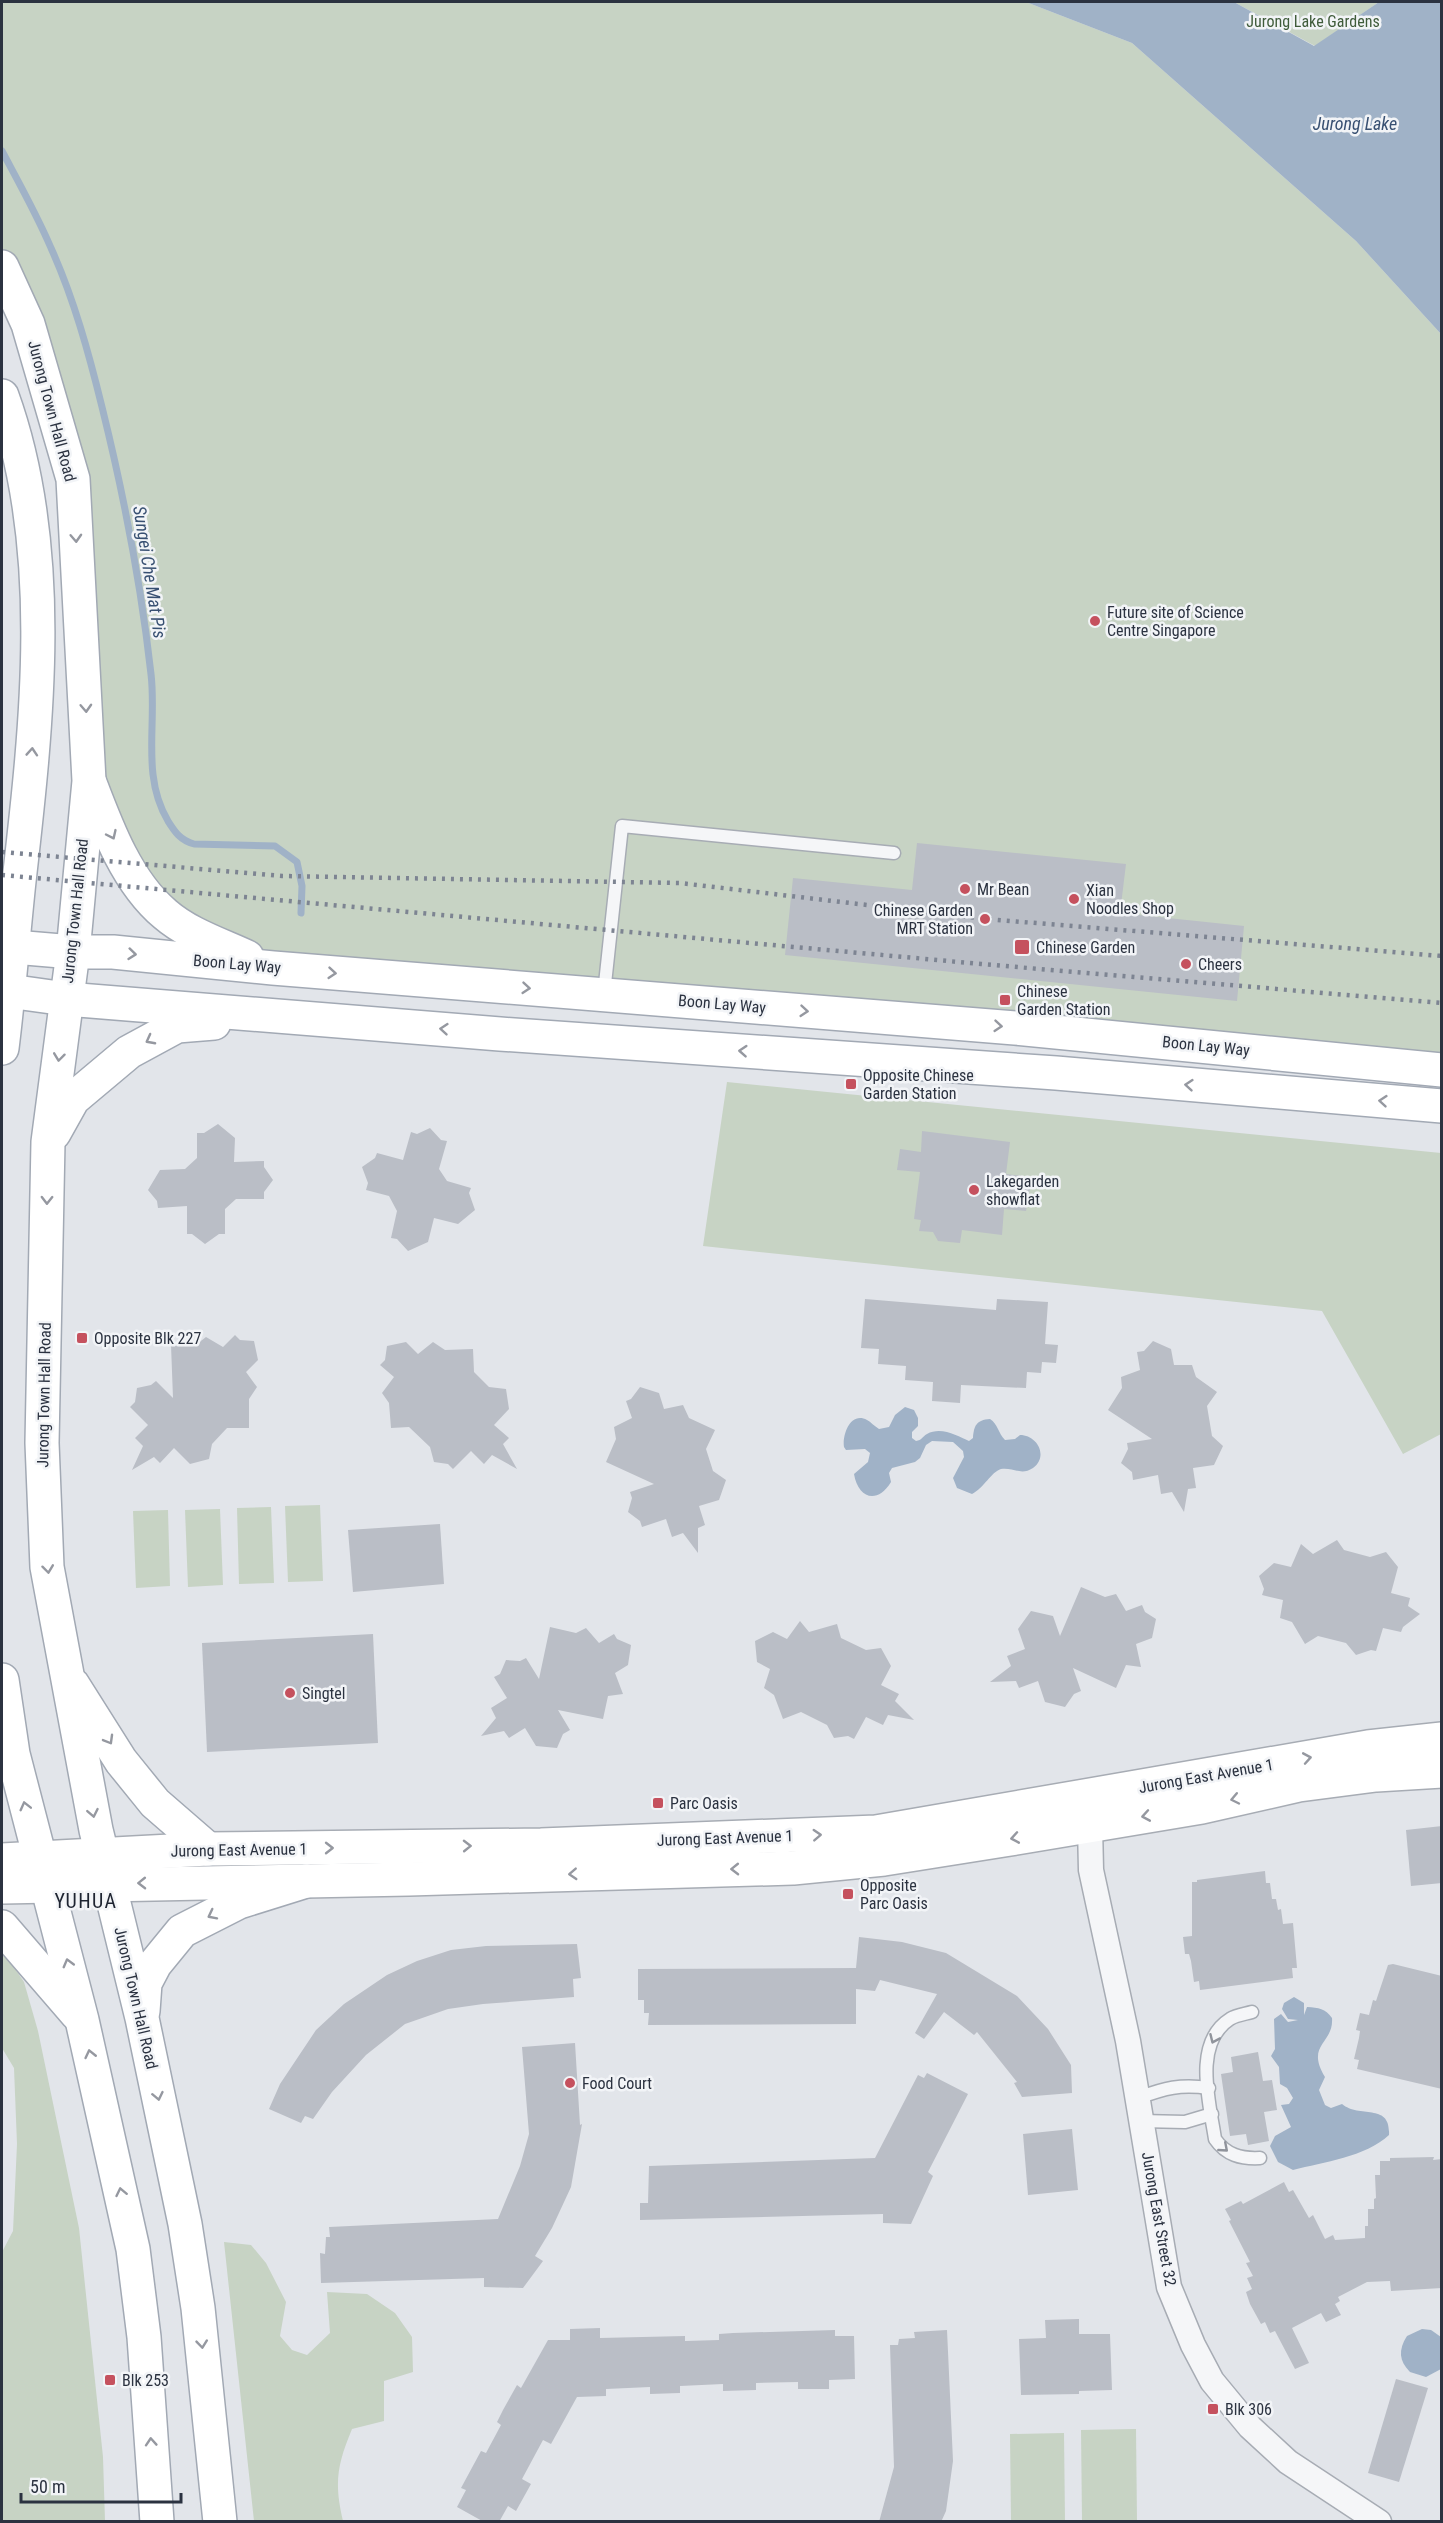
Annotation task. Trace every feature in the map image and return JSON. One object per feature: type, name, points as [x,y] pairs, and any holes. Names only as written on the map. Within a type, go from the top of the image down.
[{"type":"main road","name":"Jurong Town Hall Road","points":[[2,267],[28,324],[73,479],[89,781],[73,952],[48,1142],[42,1443],[47,1567],[106,1869],[142,2018],[185,2224],[198,2308],[220,2522]]},
{"type":"main road","points":[[2,396],[25,479],[40,645],[27,811],[8,946],[2,1048]]},
{"type":"main road","points":[[89,781],[127,866],[146,894],[165,914],[191,932],[273,968]]},
{"type":"main road","points":[[2,843],[27,811]]},
{"type":"main road","name":"Boon Lay Way","points":[[8,946],[73,952],[113,952],[273,968],[1015,1028],[1442,1070]]},
{"type":"main road","points":[[6,990],[66,999],[524,1036],[1056,1073],[1442,1106]]},
{"type":"main road","points":[[48,1142],[73,1099],[129,1052],[177,1026],[289,1016]]},
{"type":"main road","points":[[66,1673],[94,1714],[121,1761],[155,1803],[208,1849]]},
{"type":"main road","points":[[2,1680],[13,1754],[82,2020],[133,2249],[144,2337],[157,2522]]},
{"type":"main road","name":"Jurong East Avenue 1","points":[[106,1869],[208,1849],[409,1848],[816,1866],[884,1859],[1368,1747],[1442,1739]]},
{"type":"main road","points":[[2,1785],[13,1754]]},
{"type":"main road","name":"Jurong East Avenue 1","points":[[1077,1813],[1202,1807],[1299,1785],[1376,1775],[1439,1775]]},
{"type":"main road","name":"Jurong East Avenue 1","points":[[2,1887],[43,1872],[106,1869],[306,1881],[611,1858]]},
{"type":"main road","name":"Jurong East Avenue 1","points":[[2,1860],[43,1872]]},
{"type":"main road","points":[[142,2018],[145,1983],[155,1964],[182,1931],[239,1902],[306,1881]]},
{"type":"main road","points":[[2,1927],[82,2020]]},
{"type":"street","name":"Jurong East Street 32","points":[[1077,1813],[1128,2040],[1169,2287],[1193,2345],[1212,2381],[1250,2427],[1288,2462],[1378,2522]]},
{"type":"lane","points":[[604,995],[622,826],[894,853]]},
{"type":"lane","points":[[1252,2012],[1231,2018],[1218,2030],[1207,2060],[1215,2139],[1232,2155],[1246,2159],[1260,2158]]},
{"type":"lane","points":[[1139,2110],[1164,2088],[1186,2085],[1209,2088]]},
{"type":"lane","points":[[1139,2110],[1185,2122],[1212,2114]]},
{"type":"green space","points":[[2,2],[1026,2],[1132,43],[1356,241],[1441,334],[1441,1070],[273,968],[191,932],[101,812],[73,479],[2,267]]},
{"type":"green space","name":"Jurong Lake Gardens","points":[[1234,2],[1379,2],[1315,46]]},
{"type":"green space","points":[[727,1082],[1441,1153],[1441,1434],[1403,1454],[1322,1311],[703,1246]]},
{"type":"green space","points":[[320,1505],[323,1581],[288,1582],[285,1506]]},
{"type":"green space","points":[[271,1507],[274,1583],[239,1584],[237,1508]]},
{"type":"green space","points":[[220,1509],[223,1585],[188,1587],[185,1510]]},
{"type":"green space","points":[[168,1510],[170,1586],[136,1588],[133,1511]]},
{"type":"green space","points":[[2,1950],[24,1982],[38,2031],[79,2228],[103,2457],[105,2521],[2,2521],[2,2252],[13,2231],[17,2144],[14,2068],[2,2048]]},
{"type":"green space","points":[[224,2242],[251,2245],[266,2263],[286,2302],[280,2336],[292,2350],[307,2355],[330,2333],[327,2292],[367,2294],[395,2313],[412,2337],[413,2372],[384,2381],[384,2421],[352,2429],[347,2442],[338,2474],[338,2496],[343,2521],[254,2521]]},
{"type":"green space","points":[[1136,2429],[1137,2521],[1082,2521],[1081,2430]]},
{"type":"green space","points":[[1064,2433],[1065,2521],[1011,2521],[1010,2434]]},
{"type":"water","name":"Jurong Lake","points":[[1026,2],[1234,2],[1314,46],[1379,2],[1441,2],[1441,334],[1356,241],[1132,43]]},
{"type":"water","points":[[905,1407],[914,1410],[918,1418],[918,1426],[912,1432],[912,1438],[916,1441],[927,1434],[938,1431],[969,1441],[973,1438],[977,1424],[990,1419],[1005,1440],[1015,1439],[1020,1435],[1031,1438],[1039,1447],[1040,1458],[1038,1463],[1029,1470],[1001,1469],[997,1471],[972,1494],[957,1488],[953,1478],[964,1457],[963,1451],[953,1442],[932,1441],[926,1445],[920,1458],[915,1462],[892,1468],[889,1473],[891,1482],[886,1489],[880,1494],[869,1496],[860,1489],[854,1474],[868,1462],[870,1453],[865,1449],[846,1450],[844,1442],[848,1426],[861,1418],[879,1429],[889,1427],[895,1415]]},
{"type":"water","points":[[1294,1997],[1304,2003],[1304,2015],[1307,2007],[1324,2010],[1332,2018],[1329,2034],[1319,2051],[1318,2058],[1325,2077],[1319,2090],[1325,2105],[1331,2108],[1342,2104],[1357,2111],[1380,2115],[1385,2118],[1389,2135],[1356,2154],[1293,2170],[1278,2162],[1270,2146],[1275,2136],[1291,2127],[1281,2105],[1289,2104],[1293,2098],[1287,2088],[1280,2084],[1279,2067],[1271,2056],[1275,2049],[1274,2019],[1281,2014],[1288,2022],[1298,2020],[1288,2019],[1282,2009],[1284,2003]]},
{"type":"water","points":[[1422,2329],[1431,2330],[1441,2337],[1441,2369],[1426,2377],[1410,2372],[1401,2355],[1407,2336]]},
{"type":"building","name":"Chinese Garden MRT Station","points":[[917,843],[1126,864],[1120,913],[1244,926],[1237,1001],[785,955],[793,878],[912,890]]},
{"type":"building","points":[[218,1124],[235,1138],[234,1162],[264,1161],[264,1167],[273,1180],[264,1192],[264,1199],[236,1199],[225,1209],[225,1234],[219,1234],[205,1244],[192,1234],[187,1234],[187,1206],[158,1208],[157,1201],[148,1190],[160,1170],[185,1169],[197,1158],[197,1133],[204,1133]]},
{"type":"building","points":[[430,1128],[441,1140],[447,1141],[439,1169],[447,1181],[471,1188],[469,1193],[475,1210],[458,1224],[434,1218],[428,1242],[408,1251],[397,1239],[391,1238],[397,1211],[389,1196],[366,1190],[368,1183],[362,1167],[375,1158],[377,1153],[403,1160],[411,1132],[417,1134]]},
{"type":"building","name":"Lakegarden showflat","points":[[922,1131],[1010,1142],[1006,1174],[1032,1177],[1026,1211],[1004,1209],[1002,1235],[962,1230],[960,1243],[938,1241],[933,1232],[919,1231],[921,1220],[914,1219],[920,1172],[897,1170],[900,1149],[921,1152]]},
{"type":"building","points":[[865,1299],[996,1310],[997,1299],[1048,1302],[1045,1344],[1058,1345],[1056,1363],[1042,1362],[1041,1373],[1027,1372],[1026,1388],[961,1385],[960,1403],[932,1401],[933,1382],[905,1380],[906,1366],[878,1364],[879,1349],[861,1348]]},
{"type":"building","points":[[235,1335],[240,1340],[254,1341],[258,1360],[246,1372],[257,1387],[249,1399],[249,1428],[227,1428],[212,1444],[209,1459],[190,1464],[174,1448],[160,1463],[154,1457],[132,1470],[143,1446],[135,1438],[148,1425],[130,1407],[135,1402],[137,1388],[151,1385],[156,1381],[173,1398],[171,1345],[197,1344],[206,1337],[223,1347]]},
{"type":"building","points":[[1153,1341],[1171,1349],[1174,1365],[1192,1365],[1196,1377],[1217,1392],[1207,1406],[1212,1436],[1223,1446],[1214,1465],[1193,1468],[1196,1488],[1188,1489],[1184,1512],[1172,1492],[1161,1494],[1158,1475],[1133,1480],[1132,1472],[1121,1463],[1128,1449],[1127,1443],[1152,1439],[1108,1410],[1122,1388],[1121,1377],[1140,1370],[1137,1352],[1144,1351]]},
{"type":"building","points":[[406,1342],[418,1354],[433,1342],[445,1350],[473,1349],[474,1372],[489,1387],[506,1389],[509,1409],[494,1425],[509,1438],[503,1444],[517,1469],[492,1455],[484,1464],[471,1451],[453,1469],[448,1464],[434,1462],[430,1447],[409,1427],[391,1428],[389,1403],[382,1393],[394,1377],[380,1365],[385,1360],[387,1346]]},
{"type":"building","points":[[640,1387],[659,1393],[664,1409],[683,1405],[689,1418],[715,1430],[706,1449],[713,1471],[726,1480],[719,1500],[699,1506],[705,1525],[698,1528],[698,1553],[683,1533],[672,1537],[666,1519],[642,1527],[640,1521],[628,1512],[632,1498],[630,1492],[654,1484],[606,1462],[616,1439],[614,1427],[632,1418],[626,1401],[631,1399]]},
{"type":"building","points":[[440,1524],[444,1584],[353,1592],[348,1530]]},
{"type":"building","points":[[1337,1540],[1344,1550],[1370,1557],[1386,1552],[1398,1567],[1391,1593],[1410,1598],[1408,1606],[1420,1614],[1403,1627],[1401,1632],[1383,1628],[1376,1651],[1371,1650],[1356,1655],[1346,1643],[1318,1636],[1305,1644],[1292,1622],[1280,1618],[1283,1600],[1262,1595],[1264,1589],[1259,1576],[1274,1563],[1291,1567],[1301,1544],[1313,1554]]},
{"type":"building","points":[[1081,1587],[1105,1597],[1116,1594],[1126,1611],[1142,1605],[1145,1612],[1156,1619],[1152,1638],[1136,1644],[1141,1667],[1126,1665],[1116,1688],[1073,1668],[1081,1691],[1074,1694],[1065,1707],[1045,1702],[1038,1681],[1019,1688],[1016,1681],[990,1682],[1011,1666],[1007,1656],[1025,1649],[1018,1629],[1031,1611],[1053,1616],[1060,1636]]},
{"type":"building","points":[[800,1621],[809,1632],[837,1624],[841,1638],[866,1650],[881,1648],[891,1666],[881,1685],[899,1694],[895,1701],[914,1720],[888,1715],[883,1725],[866,1717],[854,1739],[848,1736],[834,1738],[827,1725],[801,1712],[783,1719],[774,1695],[764,1688],[770,1669],[757,1662],[755,1641],[773,1632],[787,1639]]},
{"type":"building","points":[[550,1627],[576,1633],[586,1628],[599,1643],[614,1634],[617,1639],[631,1645],[628,1665],[615,1673],[623,1694],[608,1696],[603,1719],[558,1710],[570,1730],[563,1734],[557,1748],[536,1746],[525,1728],[509,1738],[504,1731],[481,1736],[496,1718],[491,1708],[507,1698],[494,1677],[500,1674],[506,1660],[520,1661],[526,1658],[539,1679]]},
{"type":"building","name":"Singtel","points":[[373,1634],[378,1743],[207,1752],[202,1643]]},
{"type":"building","points":[[1442,1826],[1442,1883],[1411,1886],[1406,1830]]},
{"type":"building","points":[[1265,1871],[1266,1883],[1270,1883],[1272,1899],[1276,1899],[1278,1910],[1281,1909],[1283,1924],[1293,1923],[1297,1968],[1292,1968],[1293,1978],[1200,1990],[1199,1981],[1194,1982],[1189,1954],[1185,1954],[1183,1937],[1192,1936],[1192,1882]]},
{"type":"building","points":[[859,1937],[902,1942],[946,1953],[1017,1996],[1048,2029],[1071,2065],[1072,2093],[1022,2097],[1014,2083],[1017,2082],[977,2032],[974,2035],[944,2012],[924,2039],[915,2033],[937,1994],[880,1980],[875,1991],[856,1989],[856,2024],[648,2025],[649,2013],[644,2013],[644,2000],[638,2000],[638,1969],[856,1968]]},
{"type":"building","points":[[577,1944],[581,1978],[573,1979],[574,1997],[448,2009],[405,2024],[366,2055],[332,2092],[313,2119],[305,2116],[301,2123],[269,2109],[280,2084],[316,2030],[344,2004],[387,1975],[417,1961],[451,1950],[486,1946]]},
{"type":"building","points":[[1393,1964],[1442,1976],[1442,2089],[1357,2069],[1359,2060],[1354,2059],[1360,2031],[1356,2030],[1360,2013],[1369,2015],[1388,1965]]},
{"type":"building","points":[[575,2043],[580,2125],[582,2124],[571,2187],[552,2228],[535,2256],[543,2261],[523,2288],[484,2287],[484,2278],[321,2283],[320,2253],[325,2254],[326,2237],[330,2237],[329,2227],[498,2219],[520,2166],[529,2134],[522,2047]]},
{"type":"building","points":[[1258,2052],[1263,2081],[1272,2080],[1277,2110],[1264,2112],[1269,2141],[1248,2145],[1246,2134],[1230,2136],[1221,2074],[1233,2072],[1231,2057]]},
{"type":"building","points":[[927,2073],[968,2094],[928,2172],[933,2176],[911,2224],[883,2223],[883,2214],[640,2220],[640,2203],[648,2203],[649,2166],[875,2158],[918,2075],[924,2078]]},
{"type":"building","points":[[1072,2129],[1078,2190],[1028,2195],[1023,2134]]},
{"type":"building","points":[[1434,2157],[1433,2160],[1442,2159],[1442,2288],[1391,2291],[1390,2281],[1367,2282],[1338,2297],[1340,2301],[1335,2304],[1341,2315],[1326,2322],[1321,2313],[1292,2328],[1309,2363],[1295,2369],[1275,2331],[1270,2333],[1265,2322],[1261,2324],[1250,2304],[1246,2292],[1252,2289],[1247,2278],[1253,2276],[1246,2263],[1250,2262],[1225,2209],[1241,2201],[1243,2204],[1284,2182],[1289,2192],[1293,2190],[1309,2218],[1313,2215],[1325,2239],[1333,2235],[1335,2240],[1365,2238],[1368,2209],[1374,2209],[1375,2175],[1380,2175],[1380,2161],[1390,2161],[1390,2158]]},
{"type":"building","points":[[1079,2319],[1079,2334],[1110,2334],[1112,2390],[1079,2391],[1079,2394],[1021,2395],[1019,2339],[1046,2338],[1045,2320]]},
{"type":"building","points":[[600,2328],[600,2338],[685,2336],[685,2341],[719,2340],[719,2334],[835,2330],[835,2336],[854,2336],[855,2379],[829,2380],[829,2389],[798,2389],[798,2382],[756,2383],[756,2390],[723,2391],[723,2384],[680,2386],[680,2393],[650,2394],[650,2387],[606,2389],[606,2396],[577,2397],[551,2444],[543,2440],[522,2479],[531,2484],[516,2511],[508,2506],[499,2522],[484,2522],[457,2507],[466,2490],[461,2488],[481,2451],[486,2453],[501,2425],[497,2422],[503,2410],[517,2385],[521,2388],[548,2340],[570,2340],[570,2329]]},
{"type":"building","points":[[947,2330],[953,2461],[946,2511],[941,2522],[879,2522],[894,2467],[890,2345],[898,2345],[899,2339],[915,2338],[914,2332]]},
{"type":"building","points":[[1396,2379],[1428,2388],[1399,2482],[1368,2473]]},
{"type":"waterway","name":"Sungei Che Mat Pis","points":[[2,151],[40,223],[67,287],[102,407],[125,507],[142,607],[151,674],[152,768],[160,804],[176,832],[189,842],[275,846],[297,862],[302,886],[301,913]]},
{"type":"railway","points":[[2,852],[282,876],[680,883],[986,919],[1442,956]]},
{"type":"railway","points":[[2,875],[981,964],[1442,1003]]},
{"type":"place","name":"Future site of Science Centre Singapore","points":[[1095,621]]},
{"type":"place","name":"Mr Bean","points":[[965,889]]},
{"type":"place","name":"Xian Noodles Shop","points":[[1074,899]]},
{"type":"place","name":"Chinese Garden MRT Station","points":[[985,919]]},
{"type":"place","name":"Chinese Garden","points":[[1022,947]]},
{"type":"place","name":"Cheers","points":[[1186,964]]},
{"type":"place","name":"Chinese Garden Station","points":[[1005,1000]]},
{"type":"place","name":"Opposite Chinese Garden Station","points":[[851,1084]]},
{"type":"place","name":"Lakegarden showflat","points":[[974,1190]]},
{"type":"place","name":"Opposite Blk 227","points":[[82,1338]]},
{"type":"place","name":"Singtel","points":[[290,1693]]},
{"type":"place","name":"Parc Oasis","points":[[658,1803]]},
{"type":"place","name":"Opposite Parc Oasis","points":[[848,1894]]},
{"type":"place","name":"Food Court","points":[[570,2083]]},
{"type":"place","name":"Blk 253","points":[[110,2380]]},
{"type":"place","name":"Blk 306","points":[[1213,2409]]},
{"type":"district","name":"YUHUA","points":[[86,1901]]}]
